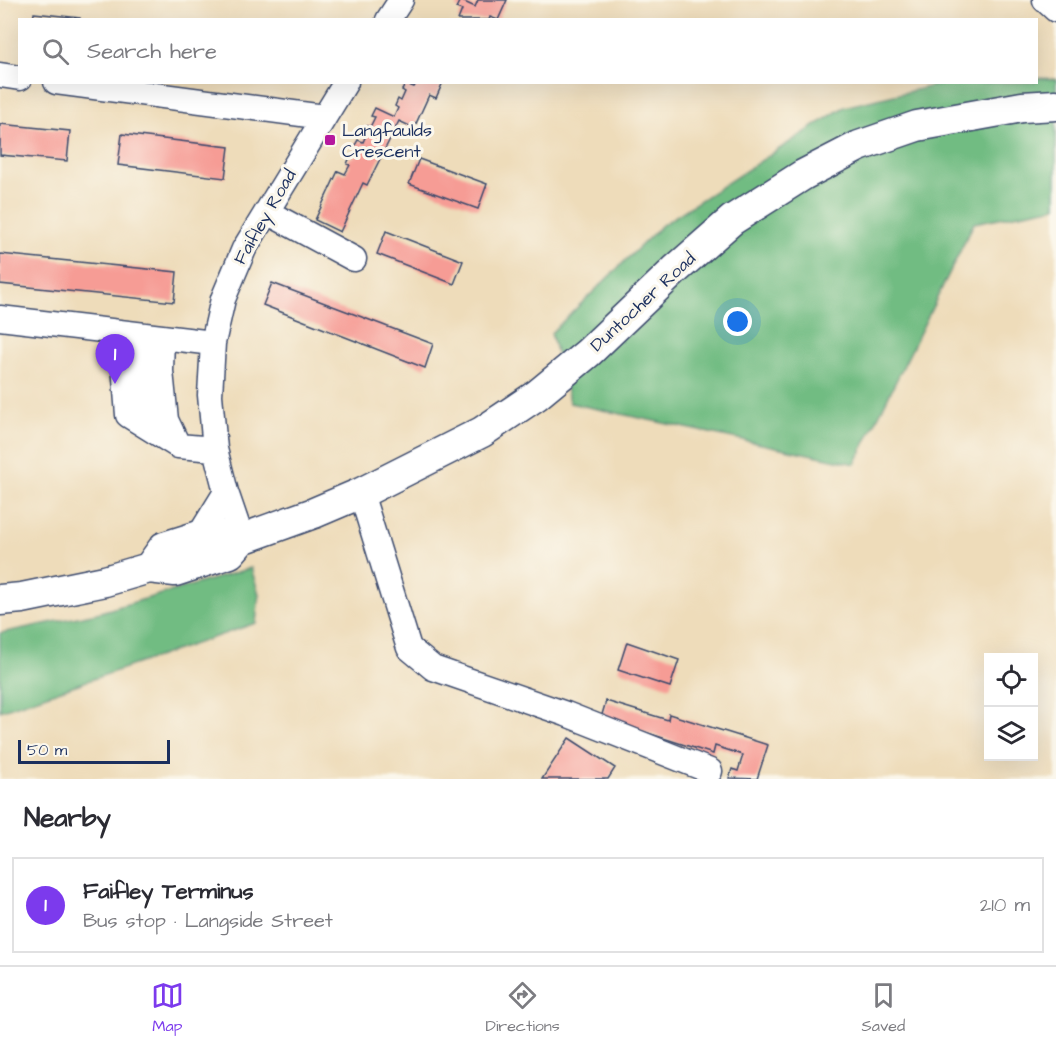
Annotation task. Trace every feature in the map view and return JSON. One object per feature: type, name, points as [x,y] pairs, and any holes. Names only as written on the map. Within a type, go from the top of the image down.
[{"type":"main road","name":"Duntocher Road","points":[[242,538],[314,513],[361,493],[482,432],[537,395],[588,353],[675,270],[732,220],[803,175],[859,146],[917,126],[1022,107],[1056,105]]},
{"type":"main road","points":[[149,568],[164,547],[199,536],[221,535],[242,538]]},
{"type":"main road","points":[[0,600],[22,598],[149,568],[175,571],[230,553],[242,538]]},
{"type":"street","points":[[1045,0],[1056,10]]},
{"type":"street","points":[[0,75],[18,78]]},
{"type":"street","points":[[71,84],[324,117]]},
{"type":"street","name":"Faifley Road","points":[[242,538],[226,492],[215,450],[210,395],[213,343],[223,299],[244,249],[345,84]]},
{"type":"street","points":[[267,212],[354,259]]},
{"type":"street","points":[[0,318],[213,343]]},
{"type":"street","points":[[162,338],[161,371],[166,420],[178,446]]},
{"type":"street","points":[[162,338],[124,366],[128,415],[178,446],[215,450]]},
{"type":"street","points":[[199,536],[226,492]]},
{"type":"street","points":[[361,493],[409,648],[433,668],[566,714],[710,771]]},
{"type":"green space","points":[[1038,78],[1056,79],[1056,207],[974,223],[855,464],[570,403],[551,333],[662,225],[844,107],[941,84],[1038,84]]},
{"type":"green space","points":[[251,568],[259,594],[256,623],[0,711],[0,633],[97,613]]},
{"type":"building","points":[[460,0],[475,7],[478,0],[507,0],[499,18],[459,18],[462,10],[456,8]]},
{"type":"building","points":[[34,13],[80,18],[33,18]]},
{"type":"building","points":[[406,84],[414,87],[416,84],[442,84],[436,98],[429,95],[414,128],[399,121],[367,185],[363,183],[340,232],[315,220],[338,171],[345,174],[350,165],[347,164],[350,157],[353,158],[357,149],[354,147],[358,140],[363,142],[367,126],[370,127],[375,117],[371,116],[375,108],[394,117],[398,108],[395,106],[398,99],[401,101],[405,92],[402,90]]},
{"type":"building","points":[[0,124],[70,131],[67,161],[0,155]]},
{"type":"building","points":[[122,134],[229,147],[225,178],[118,165]]},
{"type":"building","points":[[419,159],[487,184],[478,209],[409,184]]},
{"type":"building","points":[[386,231],[463,261],[454,284],[377,254]]},
{"type":"building","points":[[0,254],[177,272],[174,302],[0,284]]},
{"type":"building","points":[[272,283],[433,344],[425,368],[263,305]]},
{"type":"building","points":[[627,642],[679,660],[670,687],[618,670]]},
{"type":"building","points":[[606,701],[668,720],[669,714],[768,745],[757,779],[729,778],[732,769],[738,771],[743,755],[715,746],[713,754],[601,718]]},
{"type":"building","points":[[569,738],[615,768],[608,779],[542,779]]},
{"type":"place","name":"Langfaulds Crescent","points":[[330,140]]},
{"type":"place","name":"Faifley Terminus","points":[[115,384]]}]
